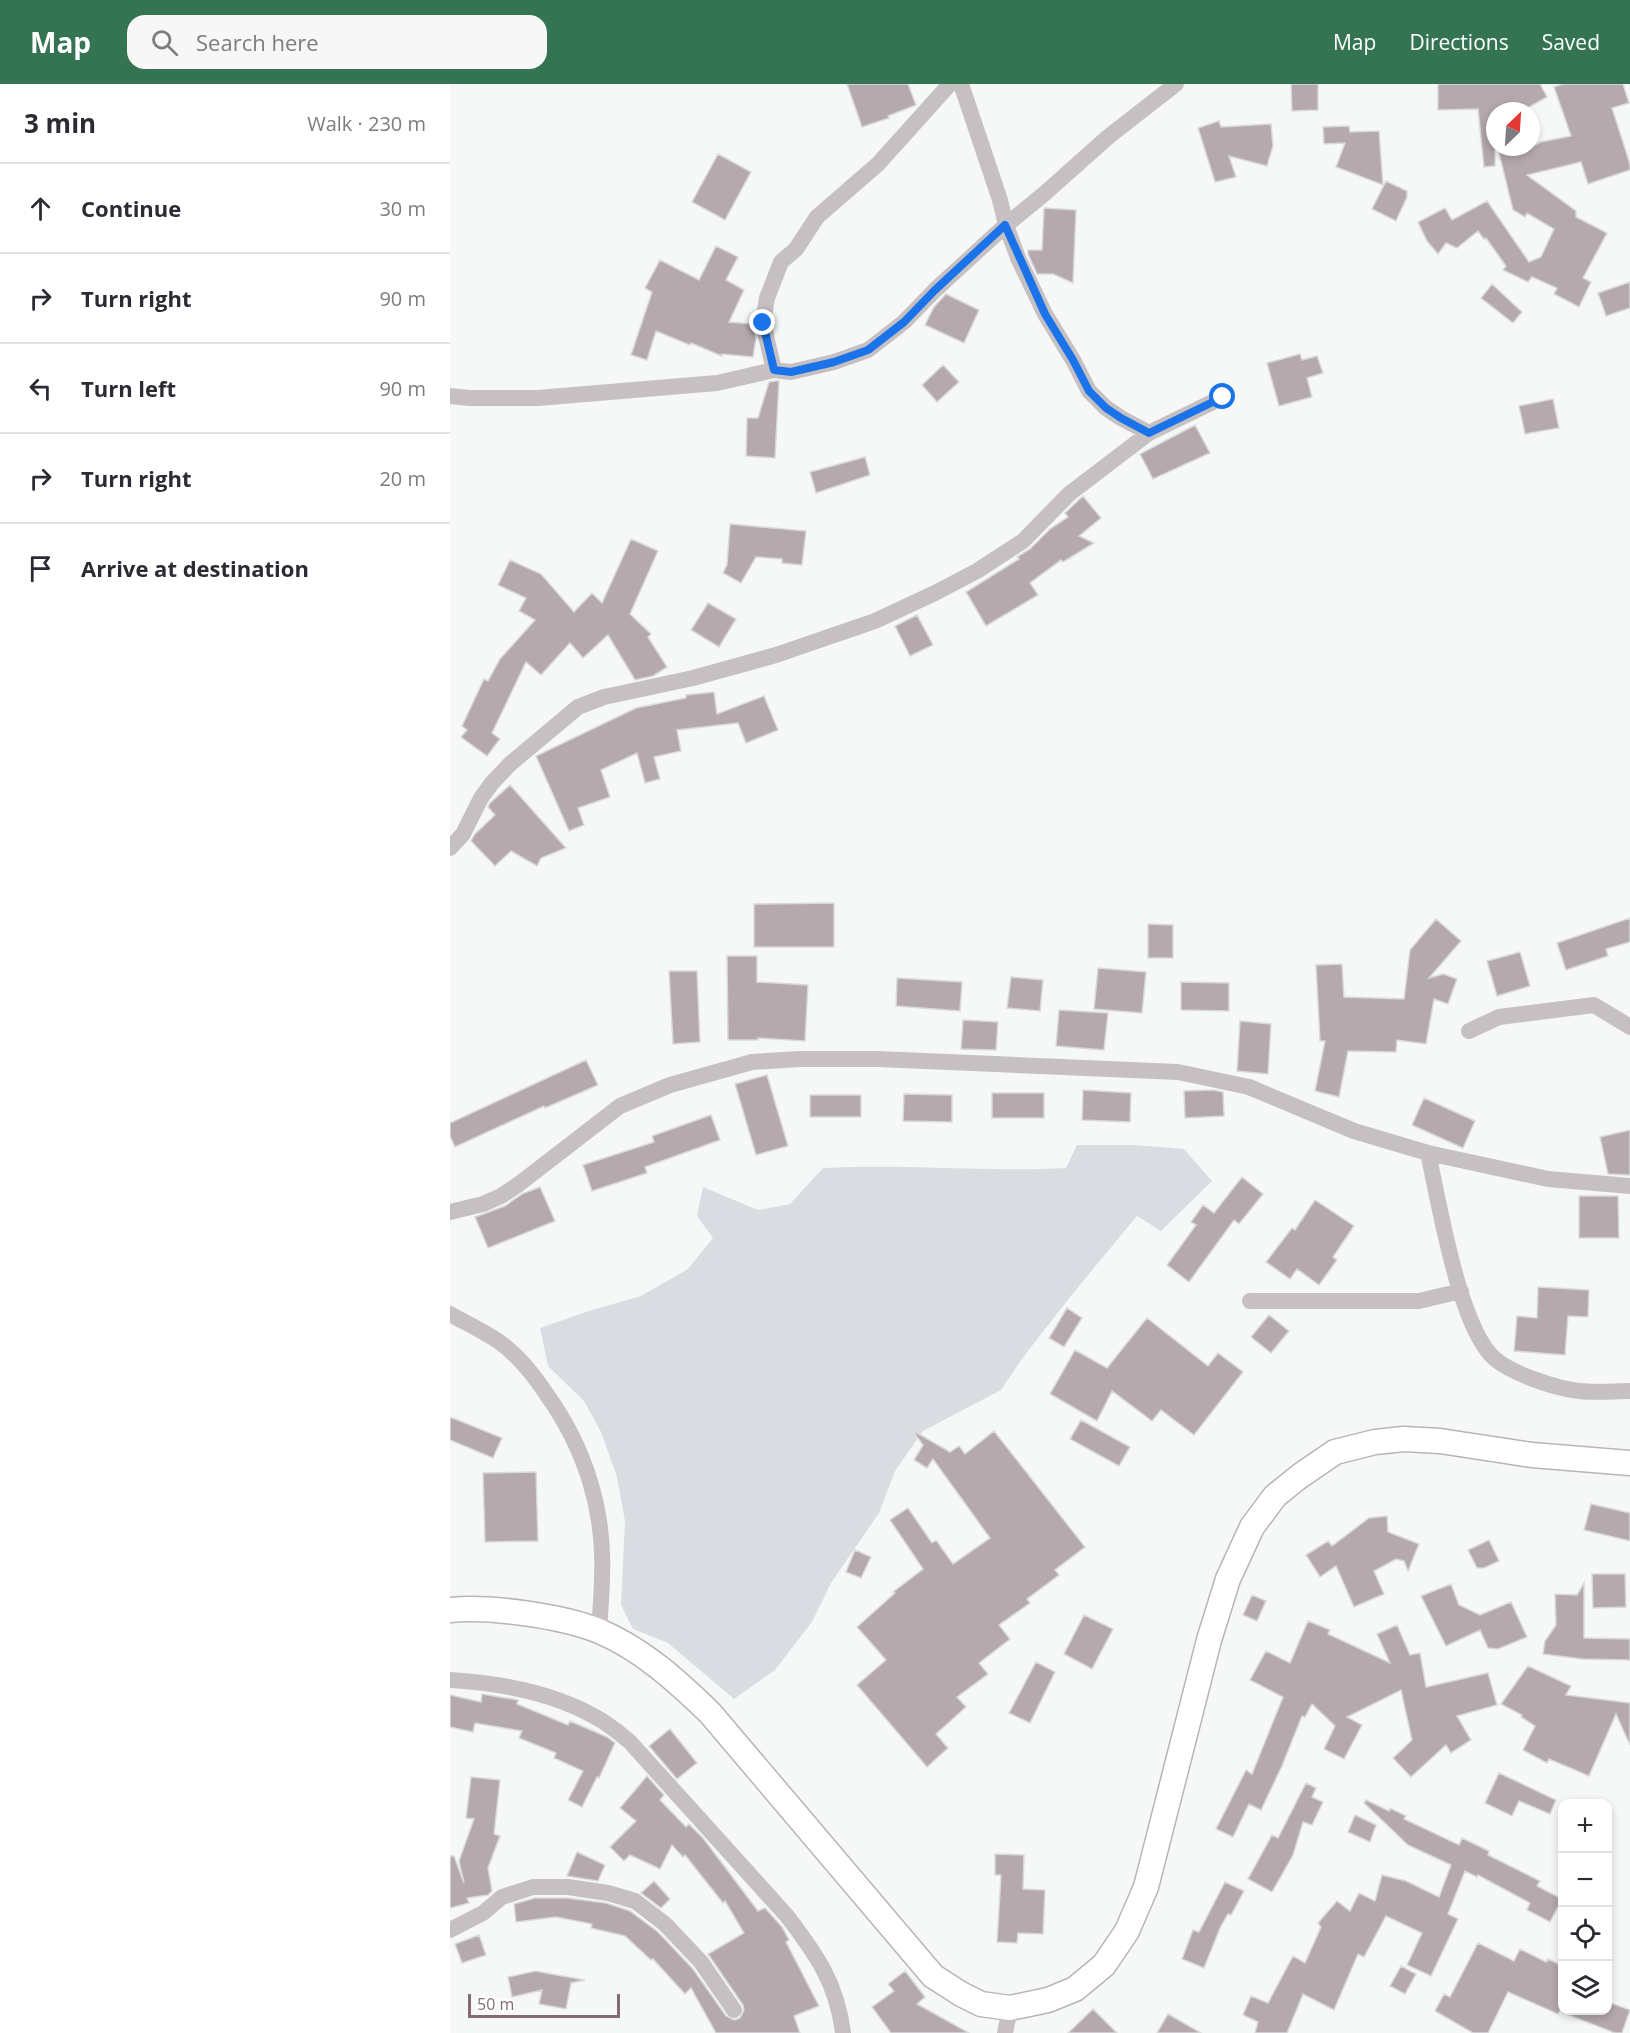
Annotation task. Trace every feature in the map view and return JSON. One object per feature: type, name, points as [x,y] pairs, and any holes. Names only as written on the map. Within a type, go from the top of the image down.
[{"type":"street","points":[[774,370],[763,323],[766,298],[781,262],[796,249],[817,217],[878,164],[951,84]]},
{"type":"street","points":[[961,84],[1000,200],[1005,225],[1045,314],[1089,391],[1106,408],[1149,433]]},
{"type":"street","points":[[450,396],[538,398],[717,383],[774,370],[791,372],[834,362],[868,350],[904,322],[1005,225],[1108,137],[1176,84]]},
{"type":"street","points":[[450,848],[463,834],[481,798],[492,783],[510,764],[578,706],[604,697],[693,678],[776,655],[876,621],[935,593],[977,571],[1023,541],[1069,494],[1149,433],[1223,397]]},
{"type":"street","points":[[1469,1031],[1499,1017],[1594,1005],[1630,1027]]},
{"type":"street","points":[[450,1212],[483,1204],[501,1196],[620,1106],[670,1085],[752,1062],[799,1059],[879,1059],[1179,1072],[1249,1087],[1354,1131],[1428,1153],[1548,1179],[1630,1186]]},
{"type":"street","points":[[1428,1153],[1461,1291],[1478,1338],[1495,1359],[1526,1377],[1579,1391],[1630,1391]]},
{"type":"street","points":[[1250,1301],[1419,1301],[1461,1291]]},
{"type":"street","points":[[450,1314],[499,1342],[522,1362],[561,1415],[574,1439],[587,1469],[596,1501],[600,1529],[603,1575],[599,1631]]},
{"type":"street","points":[[450,1610],[468,1608],[528,1614],[599,1631],[642,1655],[673,1678],[710,1713],[933,1976],[981,2004],[1010,2008],[1048,2000],[1075,1989],[1104,1965],[1127,1931],[1146,1887],[1209,1640],[1228,1579],[1252,1527],[1275,1496],[1335,1452],[1375,1442],[1404,1439],[1532,1455],[1630,1463]]},
{"type":"street","points":[[450,1680],[508,1687],[576,1707],[605,1722],[630,1742],[787,1916],[806,1941],[824,1967],[834,1993],[843,2033]]},
{"type":"street","points":[[450,1930],[483,1913],[502,1897],[533,1887],[568,1887],[608,1893],[635,1901],[665,1924],[701,1962],[734,2010]]},
{"type":"street","points":[[1005,2033],[1010,2008]]},
{"type":"shaded area","points":[[1077,1145],[1135,1145],[1184,1149],[1212,1181],[1161,1231],[1137,1216],[1070,1297],[1001,1390],[923,1431],[895,1471],[879,1513],[831,1583],[812,1622],[775,1670],[734,1699],[668,1643],[633,1629],[621,1605],[625,1521],[617,1477],[601,1432],[584,1401],[548,1366],[540,1328],[641,1296],[688,1269],[713,1238],[697,1216],[703,1187],[758,1210],[790,1204],[823,1168],[1066,1168]]},
{"type":"building","points":[[847,84],[908,84],[916,105],[888,116],[889,118],[862,127]]},
{"type":"building","points":[[1291,84],[1318,84],[1318,110],[1292,111]]},
{"type":"building","points":[[1438,84],[1540,84],[1547,97],[1538,102],[1486,102],[1486,156],[1495,156],[1495,166],[1484,167],[1478,109],[1438,110]]},
{"type":"building","points":[[1563,84],[1623,84],[1629,103],[1612,108],[1630,170],[1588,184],[1581,162],[1527,175],[1576,211],[1576,217],[1607,233],[1583,278],[1591,282],[1579,307],[1554,294],[1557,288],[1532,277],[1528,282],[1503,270],[1506,266],[1486,238],[1484,239],[1478,231],[1457,248],[1446,243],[1438,254],[1427,241],[1418,222],[1445,208],[1452,220],[1487,201],[1529,262],[1541,257],[1554,229],[1527,213],[1525,217],[1513,210],[1500,156],[1540,156],[1540,142],[1571,136],[1554,87]]},
{"type":"building","points":[[1219,121],[1221,127],[1271,124],[1273,146],[1267,166],[1229,156],[1236,177],[1215,182],[1198,128]]},
{"type":"building","points":[[1349,126],[1350,132],[1379,131],[1383,185],[1336,167],[1345,143],[1324,144],[1323,127]]},
{"type":"building","points":[[718,154],[751,172],[725,220],[692,202]]},
{"type":"building","points":[[1386,181],[1407,191],[1407,197],[1396,221],[1372,209]]},
{"type":"building","points":[[1044,208],[1076,210],[1073,283],[1053,274],[1037,274],[1028,254],[1028,250],[1042,250]]},
{"type":"building","points":[[716,246],[738,257],[726,280],[744,290],[729,322],[753,324],[756,338],[753,357],[722,354],[722,356],[656,331],[647,360],[631,355],[652,292],[645,288],[660,260],[699,280]]},
{"type":"building","points":[[1630,282],[1630,308],[1606,316],[1598,293]]},
{"type":"building","points":[[1492,284],[1522,312],[1513,323],[1481,298]]},
{"type":"building","points":[[946,294],[979,310],[964,343],[925,325],[934,307]]},
{"type":"building","points":[[1300,354],[1302,360],[1317,356],[1323,373],[1307,378],[1312,397],[1279,406],[1267,363]]},
{"type":"building","points":[[943,365],[959,382],[937,402],[922,385]]},
{"type":"building","points":[[779,381],[775,458],[746,456],[747,418],[758,418],[769,382]]},
{"type":"building","points":[[1553,399],[1559,428],[1525,434],[1519,406]]},
{"type":"building","points":[[1195,425],[1210,453],[1153,479],[1140,454]]},
{"type":"building","points":[[865,457],[870,475],[816,493],[810,472]]},
{"type":"building","points":[[1083,496],[1101,518],[1079,536],[1094,543],[1063,562],[1061,560],[1030,583],[1038,595],[986,626],[966,592],[1019,559],[1017,557],[1068,517],[1065,513]]},
{"type":"building","points":[[730,524],[806,531],[802,565],[782,563],[782,559],[756,557],[741,583],[723,573],[727,565]]},
{"type":"building","points":[[631,539],[658,551],[630,614],[651,634],[648,637],[667,667],[653,676],[635,680],[608,635],[583,658],[570,643],[541,675],[526,662],[492,733],[500,739],[487,756],[461,737],[467,730],[462,726],[484,679],[488,681],[500,659],[535,620],[519,611],[526,598],[498,585],[510,560],[541,574],[574,612],[592,593],[602,603]]},
{"type":"building","points":[[708,603],[736,619],[719,647],[691,630]]},
{"type":"building","points":[[917,615],[933,645],[910,656],[895,626]]},
{"type":"building","points":[[714,692],[717,714],[764,696],[778,730],[746,743],[738,723],[677,730],[681,751],[654,757],[660,779],[645,783],[637,753],[601,770],[610,797],[578,808],[584,825],[569,831],[536,756],[636,708],[686,698],[686,695]]},
{"type":"building","points":[[510,785],[566,848],[541,858],[537,866],[511,851],[495,866],[471,841],[475,834],[495,815],[488,807],[490,803]]},
{"type":"building","points":[[834,903],[834,947],[754,947],[754,904]]},
{"type":"building","points":[[1630,918],[1630,942],[1606,949],[1608,956],[1566,970],[1557,943]]},
{"type":"building","points":[[1436,919],[1461,941],[1429,978],[1443,974],[1457,979],[1448,1004],[1434,999],[1426,1044],[1397,1040],[1396,1052],[1348,1051],[1339,1097],[1315,1091],[1325,1041],[1320,1041],[1316,965],[1342,964],[1344,997],[1404,999],[1410,950]]},
{"type":"building","points":[[1148,924],[1173,925],[1173,958],[1148,958]]},
{"type":"building","points":[[1520,952],[1530,986],[1497,996],[1487,961]]},
{"type":"building","points":[[727,956],[757,956],[757,982],[808,985],[805,1041],[758,1038],[758,1040],[728,1040]]},
{"type":"building","points":[[1098,968],[1146,972],[1142,1013],[1094,1009]]},
{"type":"building","points":[[669,971],[697,971],[700,1042],[673,1044]]},
{"type":"building","points":[[1011,977],[1043,980],[1040,1011],[1007,1008]]},
{"type":"building","points":[[897,978],[962,982],[960,1011],[896,1006]]},
{"type":"building","points":[[1181,982],[1229,983],[1229,1011],[1181,1010]]},
{"type":"building","points":[[1059,1010],[1108,1013],[1104,1050],[1056,1046]]},
{"type":"building","points":[[963,1020],[998,1022],[996,1050],[961,1049]]},
{"type":"building","points":[[1240,1021],[1271,1024],[1268,1074],[1237,1071]]},
{"type":"building","points":[[586,1060],[598,1085],[545,1108],[544,1106],[455,1147],[450,1136],[450,1123]]},
{"type":"building","points":[[767,1075],[788,1146],[756,1155],[735,1084]]},
{"type":"building","points":[[1083,1090],[1131,1093],[1130,1122],[1082,1120]]},
{"type":"building","points":[[1184,1091],[1223,1092],[1224,1116],[1185,1118]]},
{"type":"building","points":[[992,1093],[1044,1093],[1044,1118],[992,1118]]},
{"type":"building","points":[[904,1094],[952,1095],[952,1122],[903,1121]]},
{"type":"building","points":[[810,1095],[861,1095],[861,1117],[810,1117]]},
{"type":"building","points":[[1424,1098],[1475,1121],[1463,1148],[1412,1125]]},
{"type":"building","points":[[711,1115],[720,1140],[645,1167],[647,1173],[592,1191],[583,1165],[654,1142],[652,1136]]},
{"type":"building","points":[[1630,1130],[1630,1175],[1608,1174],[1600,1137]]},
{"type":"building","points":[[1242,1177],[1263,1194],[1239,1224],[1234,1220],[1189,1282],[1167,1265],[1196,1225],[1191,1222],[1203,1205],[1214,1213]]},
{"type":"building","points":[[540,1187],[555,1221],[488,1248],[475,1217],[505,1206],[522,1194]]},
{"type":"building","points":[[1579,1196],[1618,1196],[1619,1238],[1579,1238]]},
{"type":"building","points":[[1315,1200],[1354,1226],[1333,1257],[1337,1260],[1319,1285],[1297,1269],[1290,1279],[1266,1262],[1292,1228],[1295,1230]]},
{"type":"building","points":[[1538,1287],[1589,1290],[1588,1317],[1568,1316],[1565,1355],[1514,1351],[1517,1316],[1537,1318]]},
{"type":"building","points":[[1067,1308],[1082,1318],[1064,1347],[1049,1338]]},
{"type":"building","points":[[1269,1315],[1289,1331],[1271,1353],[1251,1337]]},
{"type":"building","points":[[1147,1318],[1208,1366],[1218,1353],[1243,1372],[1194,1435],[1161,1410],[1152,1421],[1112,1391],[1097,1421],[1050,1394],[1075,1350],[1107,1368]]},
{"type":"building","points":[[450,1417],[502,1438],[493,1458],[450,1440]]},
{"type":"building","points":[[1081,1420],[1130,1447],[1119,1466],[1070,1439]]},
{"type":"building","points":[[912,1430],[950,1452],[959,1446],[965,1454],[994,1431],[1085,1547],[1055,1570],[1059,1575],[1027,1599],[1030,1603],[999,1625],[1010,1639],[979,1663],[988,1674],[957,1697],[966,1707],[936,1734],[948,1748],[927,1767],[857,1685],[886,1660],[857,1627],[895,1593],[893,1592],[923,1569],[890,1520],[908,1508],[932,1543],[936,1540],[953,1564],[990,1538],[933,1459],[927,1468],[914,1460],[923,1445]]},
{"type":"building","points":[[536,1472],[538,1541],[485,1542],[483,1473]]},
{"type":"building","points":[[1591,1504],[1630,1513],[1630,1541],[1584,1530]]},
{"type":"building","points":[[1387,1516],[1388,1532],[1419,1544],[1408,1571],[1404,1561],[1396,1559],[1374,1571],[1384,1594],[1354,1607],[1336,1566],[1320,1577],[1306,1555],[1328,1541],[1332,1546],[1369,1518]]},
{"type":"building","points":[[1489,1540],[1499,1561],[1484,1568],[1477,1568],[1468,1550]]},
{"type":"building","points":[[855,1550],[871,1557],[861,1578],[846,1572]]},
{"type":"building","points":[[1592,1574],[1625,1574],[1626,1607],[1593,1608]]},
{"type":"building","points":[[1584,1583],[1584,1638],[1630,1639],[1630,1660],[1582,1659],[1543,1654],[1545,1641],[1556,1625],[1555,1594],[1577,1595]]},
{"type":"building","points":[[1451,1584],[1459,1605],[1480,1615],[1511,1602],[1527,1637],[1498,1649],[1488,1648],[1480,1630],[1446,1646],[1421,1596]]},
{"type":"building","points":[[1252,1595],[1266,1601],[1257,1621],[1243,1615]]},
{"type":"building","points":[[1084,1615],[1113,1629],[1092,1669],[1064,1654]]},
{"type":"building","points":[[1308,1621],[1330,1630],[1328,1634],[1390,1663],[1377,1634],[1397,1625],[1410,1655],[1420,1653],[1426,1687],[1488,1673],[1497,1705],[1457,1716],[1471,1740],[1451,1753],[1446,1745],[1411,1777],[1393,1758],[1412,1740],[1401,1690],[1347,1717],[1362,1725],[1344,1759],[1324,1749],[1335,1726],[1312,1704],[1305,1717],[1302,1716],[1261,1810],[1249,1804],[1233,1837],[1216,1829],[1246,1770],[1252,1774],[1283,1697],[1250,1680],[1266,1651],[1290,1663]]},
{"type":"building","points":[[1036,1662],[1055,1672],[1030,1723],[1009,1713]]},
{"type":"building","points":[[1528,1666],[1571,1686],[1566,1695],[1630,1703],[1630,1745],[1616,1714],[1589,1776],[1549,1759],[1547,1763],[1523,1750],[1535,1726],[1521,1717],[1522,1715],[1501,1704]]},
{"type":"building","points":[[482,1694],[518,1700],[517,1704],[568,1725],[570,1721],[607,1737],[615,1743],[599,1778],[597,1777],[582,1807],[568,1800],[583,1771],[554,1758],[556,1753],[519,1738],[522,1731],[475,1723],[473,1732],[450,1727],[450,1695],[481,1702]]},
{"type":"building","points":[[670,1729],[697,1763],[677,1779],[649,1746]]},
{"type":"building","points":[[1499,1773],[1556,1800],[1550,1814],[1519,1801],[1512,1816],[1485,1803]]},
{"type":"building","points":[[647,1776],[664,1795],[660,1800],[686,1827],[689,1824],[703,1838],[758,1911],[765,1908],[782,1927],[789,1940],[786,1942],[819,2006],[794,2016],[800,2033],[716,2033],[691,1988],[685,1994],[653,1959],[651,1960],[625,1936],[591,1928],[592,1924],[556,1917],[516,1922],[514,1904],[535,1898],[567,1898],[606,1903],[630,1911],[658,1932],[693,1969],[726,2016],[734,2020],[740,2018],[744,2010],[743,2005],[708,1954],[744,1933],[725,1901],[723,1903],[685,1855],[683,1857],[672,1845],[660,1869],[630,1855],[624,1861],[610,1847],[636,1821],[620,1808]]},
{"type":"building","points":[[471,1777],[500,1780],[494,1834],[500,1836],[488,1868],[492,1891],[488,1895],[467,1898],[469,1903],[450,1908],[450,1856],[454,1856],[464,1883],[459,1861],[474,1819],[466,1818]]},
{"type":"building","points":[[1306,1783],[1316,1788],[1312,1797],[1323,1802],[1312,1825],[1303,1822],[1293,1855],[1272,1892],[1248,1879],[1272,1835],[1278,1838]]},
{"type":"building","points":[[1366,1800],[1389,1811],[1390,1808],[1406,1816],[1404,1819],[1459,1845],[1462,1838],[1489,1851],[1488,1855],[1540,1881],[1537,1886],[1558,1897],[1558,1907],[1550,1922],[1527,1910],[1530,1903],[1478,1875],[1477,1877],[1465,1871],[1448,1914],[1458,1919],[1431,1976],[1407,1965],[1422,1933],[1386,1916],[1364,1957],[1358,1954],[1334,2010],[1303,1994],[1287,2033],[1255,2033],[1258,2022],[1243,2015],[1251,1996],[1268,2003],[1293,1956],[1305,1963],[1321,1927],[1318,1923],[1337,1901],[1350,1911],[1359,1893],[1375,1901],[1382,1875],[1406,1881],[1439,1897],[1451,1865],[1408,1845],[1364,1803]]},
{"type":"building","points":[[1355,1815],[1376,1825],[1370,1842],[1348,1832]]},
{"type":"building","points":[[577,1852],[605,1865],[598,1881],[567,1876]]},
{"type":"building","points":[[995,1854],[1024,1855],[1023,1889],[1045,1890],[1043,1934],[1018,1933],[1017,1943],[997,1942],[1001,1875],[995,1875]]},
{"type":"building","points":[[654,1881],[670,1899],[661,1908],[641,1893]]},
{"type":"building","points":[[1225,1882],[1244,1891],[1231,1915],[1228,1914],[1220,1928],[1204,1968],[1182,1959],[1193,1930],[1199,1932]]},
{"type":"building","points":[[479,1935],[486,1955],[462,1963],[455,1944]]},
{"type":"building","points":[[1478,1943],[1514,1961],[1520,1949],[1546,1962],[1548,1959],[1558,1964],[1558,2014],[1508,1992],[1488,2033],[1473,2033],[1435,2011],[1444,1994],[1450,1997]]},
{"type":"building","points":[[1401,1966],[1416,1974],[1405,1994],[1390,1986]]},
{"type":"building","points":[[536,1971],[585,1980],[571,1983],[566,2009],[539,2004],[542,1990],[512,1997],[508,1977]]},
{"type":"building","points":[[905,1971],[925,1997],[917,2004],[969,2033],[891,2033],[872,2007],[894,1991],[888,1984]]},
{"type":"building","points":[[1612,2003],[1630,2010],[1622,2033],[1615,2033],[1569,2015],[1612,2015]]},
{"type":"building","points":[[1093,2009],[1117,2033],[1068,2033]]},
{"type":"building","points":[[1168,2014],[1201,2033],[1157,2033]]},
{"type":"route","points":[[763,323],[774,370],[791,372],[834,362],[868,350],[904,322],[1005,225],[1045,314],[1089,391],[1106,408],[1149,433],[1223,397]]}]
